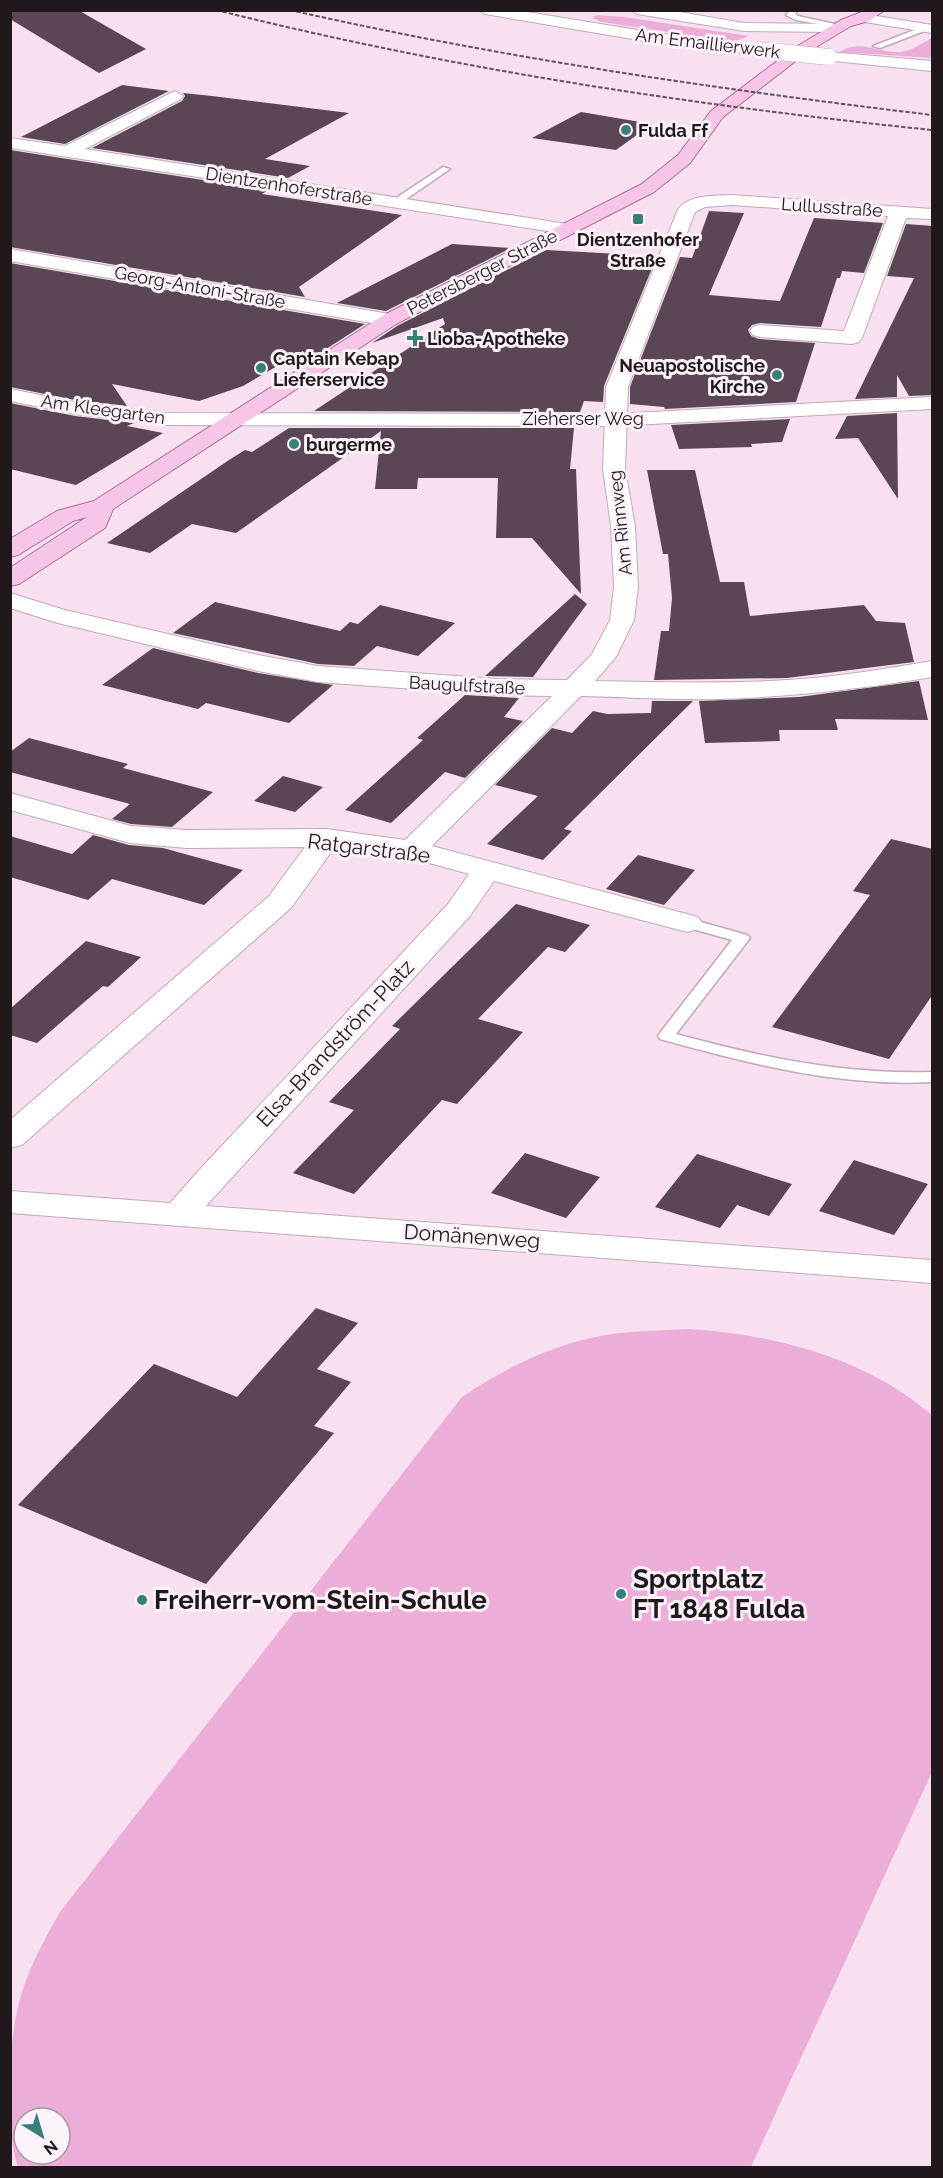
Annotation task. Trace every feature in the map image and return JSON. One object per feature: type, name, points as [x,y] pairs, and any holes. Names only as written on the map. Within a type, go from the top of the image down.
[{"type":"main road","name":"Petersberger Straße","points":[[10,550],[65,516],[102,506],[389,320],[659,180],[684,159],[717,114],[801,50],[848,21],[878,10]]},
{"type":"main road","name":"Petersberger Straße","points":[[10,579],[97,523],[102,506]]},
{"type":"street","name":"Am Emaillierwerk","points":[[485,10],[656,38],[933,66]]},
{"type":"street","points":[[538,19],[560,10]]},
{"type":"street","points":[[637,10],[744,27],[778,37],[801,50]]},
{"type":"street","points":[[744,27],[848,21],[930,29]]},
{"type":"street","points":[[69,151],[175,96]]},
{"type":"street","name":"Dientzenhoferstraße","points":[[10,143],[567,229]]},
{"type":"street","name":"Lullusstraße","points":[[732,200],[933,214]]},
{"type":"street","name":"Am Rinnweg","points":[[411,850],[603,657],[622,620],[626,576],[623,526],[614,469],[617,387],[687,209],[702,202],[732,200]]},
{"type":"street","points":[[760,331],[852,338],[899,212]]},
{"type":"street","name":"Georg-Antoni-Straße","points":[[10,255],[389,320]]},
{"type":"street","name":"Am Kleegarten","points":[[10,395],[139,418],[233,420]]},
{"type":"street","name":"Zieherser Weg","points":[[233,420],[504,418],[614,420],[933,403]]},
{"type":"street","name":"Baugulfstraße","points":[[10,600],[58,616],[147,638],[318,674],[497,687],[717,691],[853,682],[933,669]]},
{"type":"street","name":"Ratgarstraße","points":[[10,801],[130,834],[187,839],[326,838],[411,850],[687,923]]},
{"type":"street","points":[[10,1138],[280,902],[326,838]]},
{"type":"street","name":"Elsa-Brandström-Platz","points":[[180,1214],[213,1175],[459,910],[488,869]]},
{"type":"street","name":"Domänenweg","points":[[10,1202],[933,1272]]},
{"type":"lane","points":[[795,10],[790,15],[796,18],[848,21]]},
{"type":"lane","points":[[877,46],[930,29]]},
{"type":"lane","points":[[396,202],[446,169]]},
{"type":"lane","points":[[687,923],[742,938],[666,1036],[757,1062],[831,1074],[908,1079],[933,1077]]},
{"type":"shaded area","points":[[597,15],[749,36],[734,42],[602,22],[592,18]]},
{"type":"shaded area","points":[[932,38],[932,58],[840,52],[855,46],[863,46],[901,52]]},
{"type":"shaded area","name":"Sportplatz FT 1848 Fulda","points":[[689,1329],[722,1332],[755,1337],[818,1352],[878,1378],[906,1395],[932,1415],[932,1772],[751,2167],[18,2167],[72,2166],[72,2106],[12,2106],[12,2140],[10,2113],[12,2042],[20,1999],[35,1958],[60,1912],[462,1397],[498,1374],[537,1356],[577,1341],[619,1333]]},
{"type":"building","points":[[10,10],[78,10],[146,49],[99,73],[10,19]]},
{"type":"building","points":[[122,85],[169,91],[65,144],[21,137]]},
{"type":"building","points":[[183,93],[349,113],[265,159],[310,166],[288,178],[92,148],[182,101],[185,96]]},
{"type":"building","points":[[581,112],[652,124],[616,150],[532,138]]},
{"type":"building","points":[[10,150],[268,190],[262,194],[402,215],[299,287],[305,297],[10,247]]},
{"type":"building","points":[[709,211],[744,213],[709,295],[780,301],[814,218],[883,223],[864,273],[842,271],[840,278],[837,278],[821,327],[760,323],[752,325],[748,330],[751,336],[759,339],[815,343],[796,402],[665,409],[664,407],[630,404],[630,387],[680,257],[692,258]]},
{"type":"building","points":[[906,224],[933,226],[933,395],[909,396],[897,375],[897,397],[855,399],[914,278],[887,276]]},
{"type":"building","points":[[452,244],[511,248],[386,311],[337,303]]},
{"type":"building","points":[[546,250],[657,256],[604,386],[603,402],[584,401],[580,412],[314,411],[445,324],[443,318],[372,343],[397,326]]},
{"type":"building","points":[[10,263],[365,324],[309,360],[303,351],[243,386],[199,401],[112,384],[127,406],[75,400],[10,387]]},
{"type":"building","points":[[10,403],[75,416],[134,423],[127,426],[163,433],[76,485],[10,469]]},
{"type":"building","points":[[897,413],[898,499],[858,438],[835,439],[847,416]]},
{"type":"building","points":[[790,419],[782,442],[751,444],[752,447],[679,449],[671,425]]},
{"type":"building","points":[[289,428],[574,428],[570,469],[576,469],[581,594],[532,538],[496,538],[498,478],[418,478],[417,489],[375,489],[381,431],[236,533],[192,524],[150,553],[107,543],[229,460],[245,450],[252,452]]},
{"type":"building","points":[[647,470],[695,470],[720,582],[744,582],[750,616],[864,605],[876,621],[905,623],[914,662],[787,678],[654,680],[661,631],[669,631],[672,598],[668,554],[663,554]]},
{"type":"building","points":[[575,594],[587,604],[533,677],[485,676]]},
{"type":"building","points":[[215,602],[340,631],[350,622],[358,624],[380,605],[455,623],[418,656],[377,646],[354,666],[318,664],[173,633]]},
{"type":"building","points":[[153,648],[258,673],[333,685],[289,723],[206,703],[198,709],[102,685]]},
{"type":"building","points":[[919,681],[928,720],[835,719],[838,730],[779,730],[780,741],[705,743],[699,701],[799,697]]},
{"type":"building","points":[[465,695],[519,698],[504,717],[523,721],[465,778],[445,772],[391,823],[345,810],[423,740],[417,738]]},
{"type":"building","points":[[652,701],[693,701],[564,829],[572,831],[543,860],[487,844],[538,796],[495,785],[552,728],[572,733],[593,711],[607,714],[651,713]]},
{"type":"building","points":[[29,738],[128,764],[123,768],[213,792],[172,827],[131,824],[112,819],[130,804],[10,772],[10,752]]},
{"type":"building","points":[[283,776],[323,787],[295,812],[254,801]]},
{"type":"building","points":[[93,835],[129,845],[163,848],[243,870],[204,905],[112,879],[88,900],[10,877],[10,836],[72,854]]},
{"type":"building","points":[[891,839],[933,849],[933,994],[889,1059],[772,1027],[870,895],[853,891]]},
{"type":"building","points":[[638,855],[695,870],[664,905],[606,889]]},
{"type":"building","points":[[516,904],[590,925],[565,952],[548,947],[478,1019],[523,1032],[457,1104],[442,1100],[354,1194],[293,1173],[354,1110],[329,1102],[400,1029],[392,1026]]},
{"type":"building","points":[[86,941],[141,957],[108,987],[103,986],[37,1043],[10,1035],[10,1009]]},
{"type":"building","points":[[525,1153],[600,1177],[566,1218],[491,1193]]},
{"type":"building","points":[[697,1154],[792,1184],[769,1216],[737,1205],[720,1228],[655,1207]]},
{"type":"building","points":[[854,1160],[928,1184],[894,1235],[819,1211]]},
{"type":"building","points":[[316,1308],[358,1323],[317,1369],[351,1382],[314,1426],[334,1433],[206,1584],[18,1505],[154,1364],[237,1397]]},
{"type":"railway","points":[[216,10],[394,50],[572,83],[751,109],[932,130]]},
{"type":"railway","points":[[290,10],[449,43],[610,71],[932,115]]},
{"type":"place","name":"Fulda Ff","points":[[626,130]]},
{"type":"place","name":"Dientzenhofer Straße","points":[[638,219]]},
{"type":"place","name":"Lioba-Apotheke","points":[[415,338]]},
{"type":"place","name":"Captain Kebap Lieferservice","points":[[261,368]]},
{"type":"place","name":"Neuapostolische Kirche","points":[[777,375]]},
{"type":"place","name":"burgerme","points":[[294,444]]},
{"type":"place","name":"Sportplatz FT 1848 Fulda","points":[[621,1594]]},
{"type":"place","name":"Freiherr-vom-Stein-Schule","points":[[142,1600]]}]
